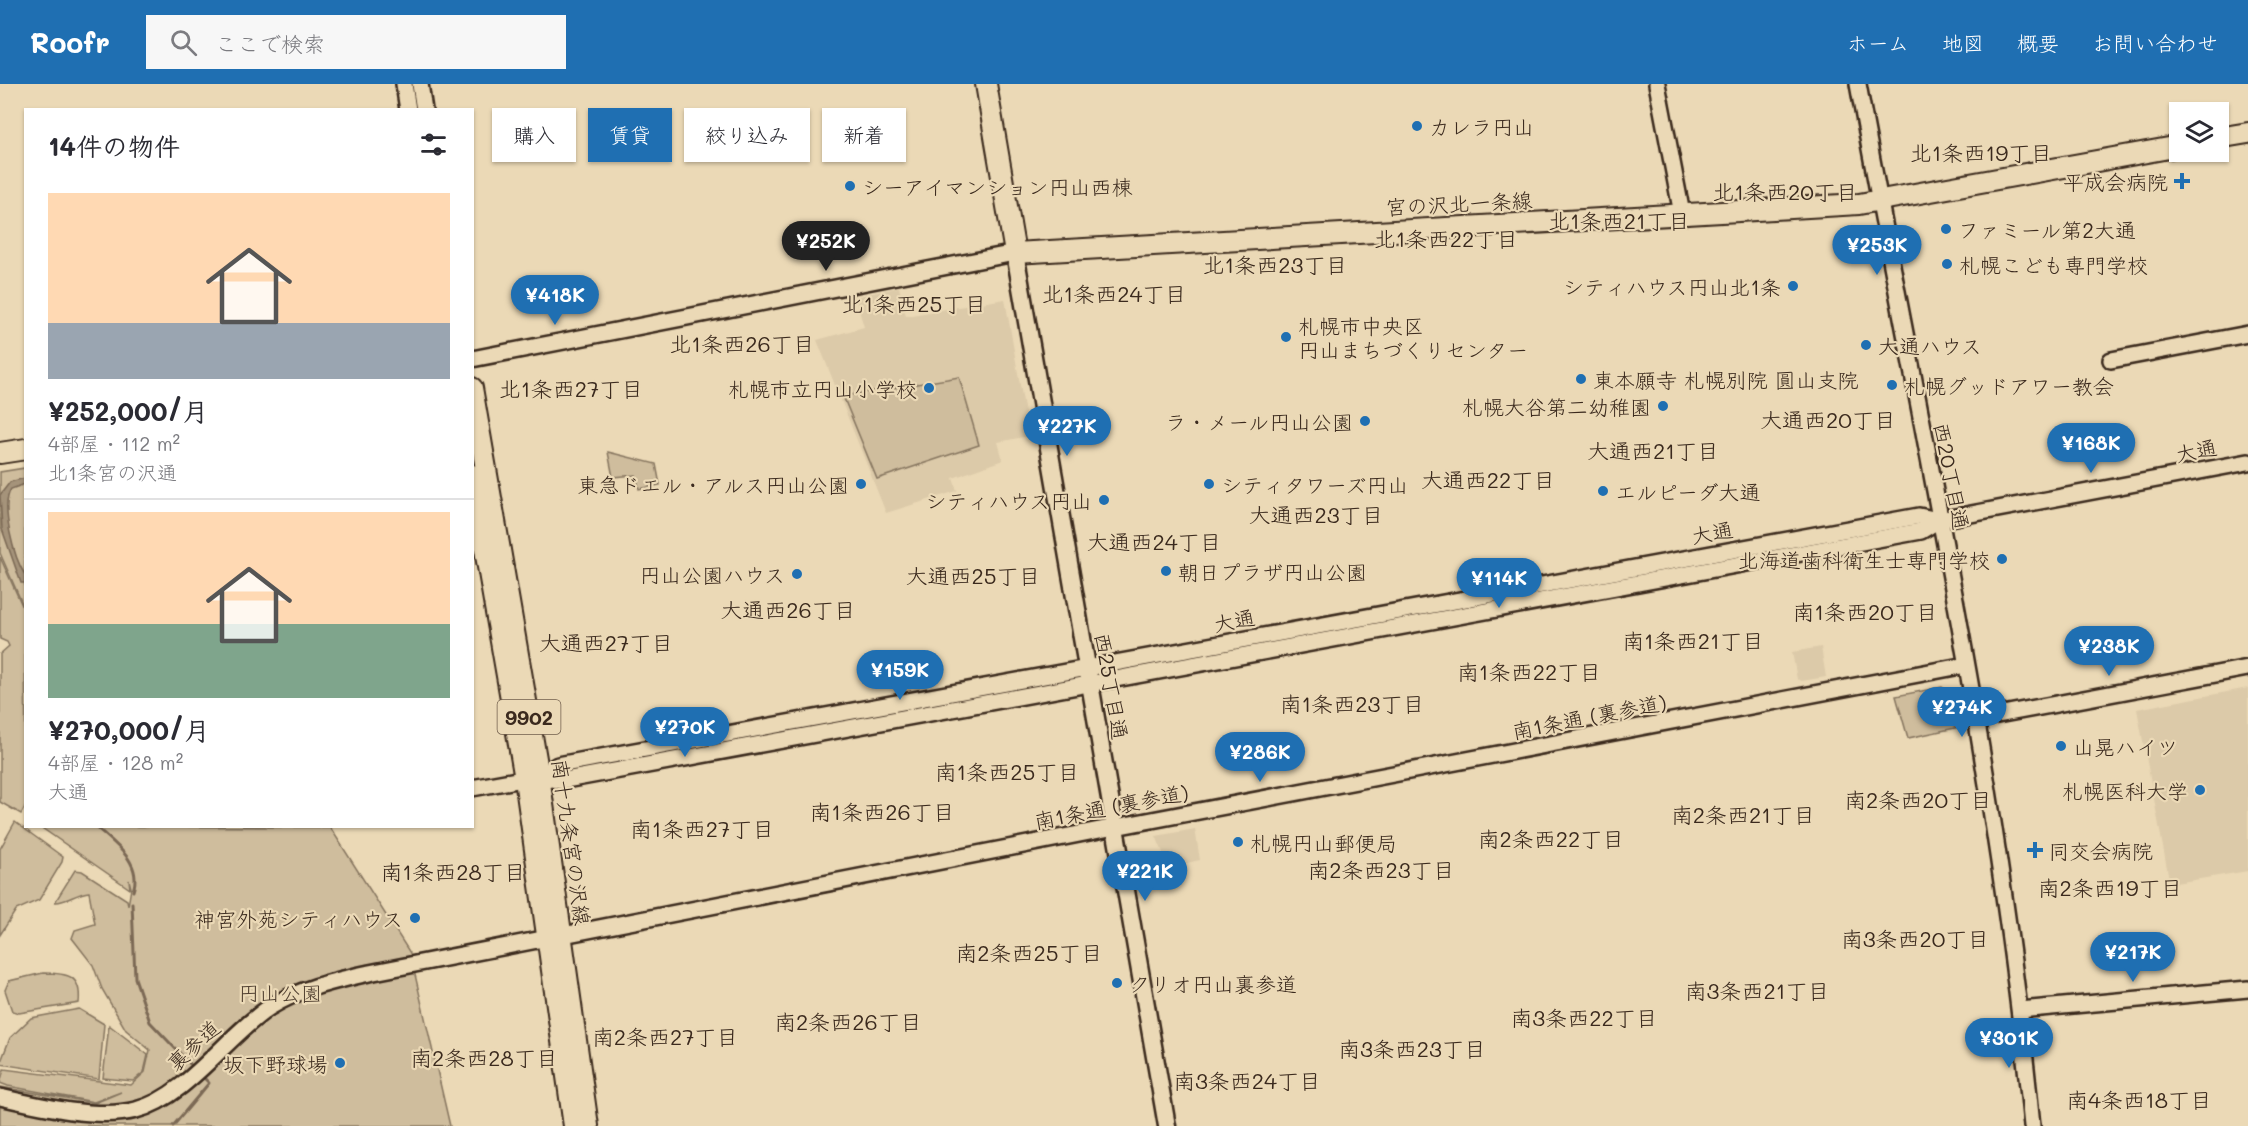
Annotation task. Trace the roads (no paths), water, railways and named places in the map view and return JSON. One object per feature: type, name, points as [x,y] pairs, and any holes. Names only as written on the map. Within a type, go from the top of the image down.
[{"type":"main road","points":[[986,84],[1015,253]]},
{"type":"main road","points":[[2229,136],[2248,133]]},
{"type":"main road","name":"宮の沢北一条線","points":[[1015,253],[1880,201],[2169,148]]},
{"type":"main road","name":"西25丁目通","points":[[1015,253],[1167,1126]]},
{"type":"main road","name":"南十九条宮の沢線","points":[[474,401],[554,937],[574,1126]]},
{"type":"main road","points":[[0,453],[24,449]]},
{"type":"main road","name":"南十九条宮の沢線","points":[[474,485],[532,778]]},
{"type":"main road","name":"南十九条宮の沢線","points":[[554,937],[588,1126]]},
{"type":"street","points":[[404,84],[408,108]]},
{"type":"street","points":[[420,84],[424,108]]},
{"type":"street","points":[[1657,84],[1682,214]]},
{"type":"street","name":"西20丁目通","points":[[1858,84],[1976,719],[2020,1010],[2031,1126]]},
{"type":"street","points":[[474,359],[1015,253]]},
{"type":"street","points":[[2111,360],[2248,334]]},
{"type":"street","name":"大通","points":[[474,788],[532,778],[558,765],[1088,676],[1921,531],[1939,520],[2248,462]]},
{"type":"street","name":"南1条通 (裏参道)","points":[[554,937],[1114,827],[1966,665]]},
{"type":"street","points":[[1976,719],[2248,668]]},
{"type":"street","name":"裏参道","points":[[0,1097],[91,1113],[135,1111],[160,1101],[253,1020],[308,987],[554,937]]},
{"type":"street","points":[[2020,1010],[2248,989]]},
{"type":"waterway","points":[[97,828],[118,846],[130,862],[134,871],[133,891]]},
{"type":"waterway","points":[[132,903],[135,978],[150,1022],[190,1064]]},
{"type":"waterway","points":[[173,1126],[209,1083],[205,1079]]},
{"type":"place","name":"カレラ円山","points":[[1417,126]]},
{"type":"place","name":"平成会病院","points":[[2182,181]]},
{"type":"place","name":"シーアイマンション円山西棟","points":[[850,186]]},
{"type":"place","name":"ファミール第2大通","points":[[1946,229]]},
{"type":"place","name":"札幌こども専門学校","points":[[1947,264]]},
{"type":"place","name":"シティハウス円山北1条","points":[[1793,286]]},
{"type":"place","name":"札幌市中央区 円山まちづくりセンター","points":[[1286,337]]},
{"type":"place","name":"大通ハウス","points":[[1866,345]]},
{"type":"place","name":"東本願寺 札幌別院 圓山支院","points":[[1581,379]]},
{"type":"place","name":"札幌グッドアワー教会","points":[[1892,385]]},
{"type":"place","name":"札幌市立円山小学校","points":[[929,388]]},
{"type":"place","name":"札幌大谷第二幼稚園","points":[[1663,406]]},
{"type":"place","name":"ラ・メール円山公園","points":[[1365,421]]},
{"type":"place","name":"東急ドエル・アルス円山公園","points":[[861,484]]},
{"type":"place","name":"シティタワーズ円山","points":[[1209,484]]},
{"type":"place","name":"エルピーダ大通","points":[[1603,491]]},
{"type":"place","name":"シティハウス円山","points":[[1104,500]]},
{"type":"place","name":"北海道歯科衛生士専門学校","points":[[2002,559]]},
{"type":"place","name":"朝日プラザ円山公園","points":[[1166,571]]},
{"type":"place","name":"円山公園ハウス","points":[[797,574]]},
{"type":"place","name":"山晃ハイツ","points":[[2061,746]]},
{"type":"place","name":"札幌医科大学","points":[[2200,790]]},
{"type":"place","name":"札幌円山郵便局","points":[[1238,842]]},
{"type":"place","name":"同交会病院","points":[[2035,850]]},
{"type":"place","name":"神宮外苑シティハウス","points":[[415,918]]},
{"type":"place","name":"クリオ円山裏参道","points":[[1117,983]]},
{"type":"place","name":"坂下野球場","points":[[340,1063]]},
{"type":"district","name":"北1条西19丁目","points":[[1981,152]]},
{"type":"district","name":"北1条西20丁目","points":[[1785,191]]},
{"type":"district","name":"北1条西21丁目","points":[[1619,220]]},
{"type":"district","name":"北1条西22丁目","points":[[1446,238]]},
{"type":"district","name":"北1条西23丁目","points":[[1275,264]]},
{"type":"district","name":"北1条西24丁目","points":[[1114,293]]},
{"type":"district","name":"北1条西25丁目","points":[[914,303]]},
{"type":"district","name":"北1条西26丁目","points":[[742,343]]},
{"type":"district","name":"北1条西27丁目","points":[[571,388]]},
{"type":"district","name":"大通西20丁目","points":[[1828,419]]},
{"type":"district","name":"大通西21丁目","points":[[1653,450]]},
{"type":"district","name":"大通西22丁目","points":[[1488,479]]},
{"type":"district","name":"大通西23丁目","points":[[1316,514]]},
{"type":"district","name":"大通西24丁目","points":[[1154,541]]},
{"type":"district","name":"大通西25丁目","points":[[973,575]]},
{"type":"district","name":"大通西26丁目","points":[[788,609]]},
{"type":"district","name":"南1条西20丁目","points":[[1865,611]]},
{"type":"district","name":"南1条西21丁目","points":[[1693,640]]},
{"type":"district","name":"大通西27丁目","points":[[606,642]]},
{"type":"district","name":"南1条西22丁目","points":[[1529,671]]},
{"type":"district","name":"南1条西23丁目","points":[[1352,703]]},
{"type":"district","name":"南1条西25丁目","points":[[1007,771]]},
{"type":"district","name":"南2条西20丁目","points":[[1918,799]]},
{"type":"district","name":"南1条西26丁目","points":[[882,811]]},
{"type":"district","name":"南2条西21丁目","points":[[1743,814]]},
{"type":"district","name":"南1条西27丁目","points":[[702,828]]},
{"type":"district","name":"南2条西22丁目","points":[[1551,838]]},
{"type":"district","name":"南2条西23丁目","points":[[1381,869]]},
{"type":"district","name":"南1条西28丁目","points":[[453,871]]},
{"type":"district","name":"南2条西19丁目","points":[[2110,887]]},
{"type":"district","name":"南3条西20丁目","points":[[1915,938]]},
{"type":"district","name":"南2条西25丁目","points":[[1029,952]]},
{"type":"district","name":"南3条西21丁目","points":[[1757,990]]},
{"type":"district","name":"南3条西22丁目","points":[[1584,1017]]},
{"type":"district","name":"南2条西26丁目","points":[[848,1021]]},
{"type":"district","name":"南2条西27丁目","points":[[665,1036]]},
{"type":"district","name":"南3条西23丁目","points":[[1412,1048]]},
{"type":"district","name":"南2条西28丁目","points":[[484,1057]]},
{"type":"district","name":"南3条西24丁目","points":[[1247,1080]]},
{"type":"district","name":"南4条西18丁目","points":[[2139,1099]]},
{"type":"park label","name":"円山公園","points":[[280,992]]}]
